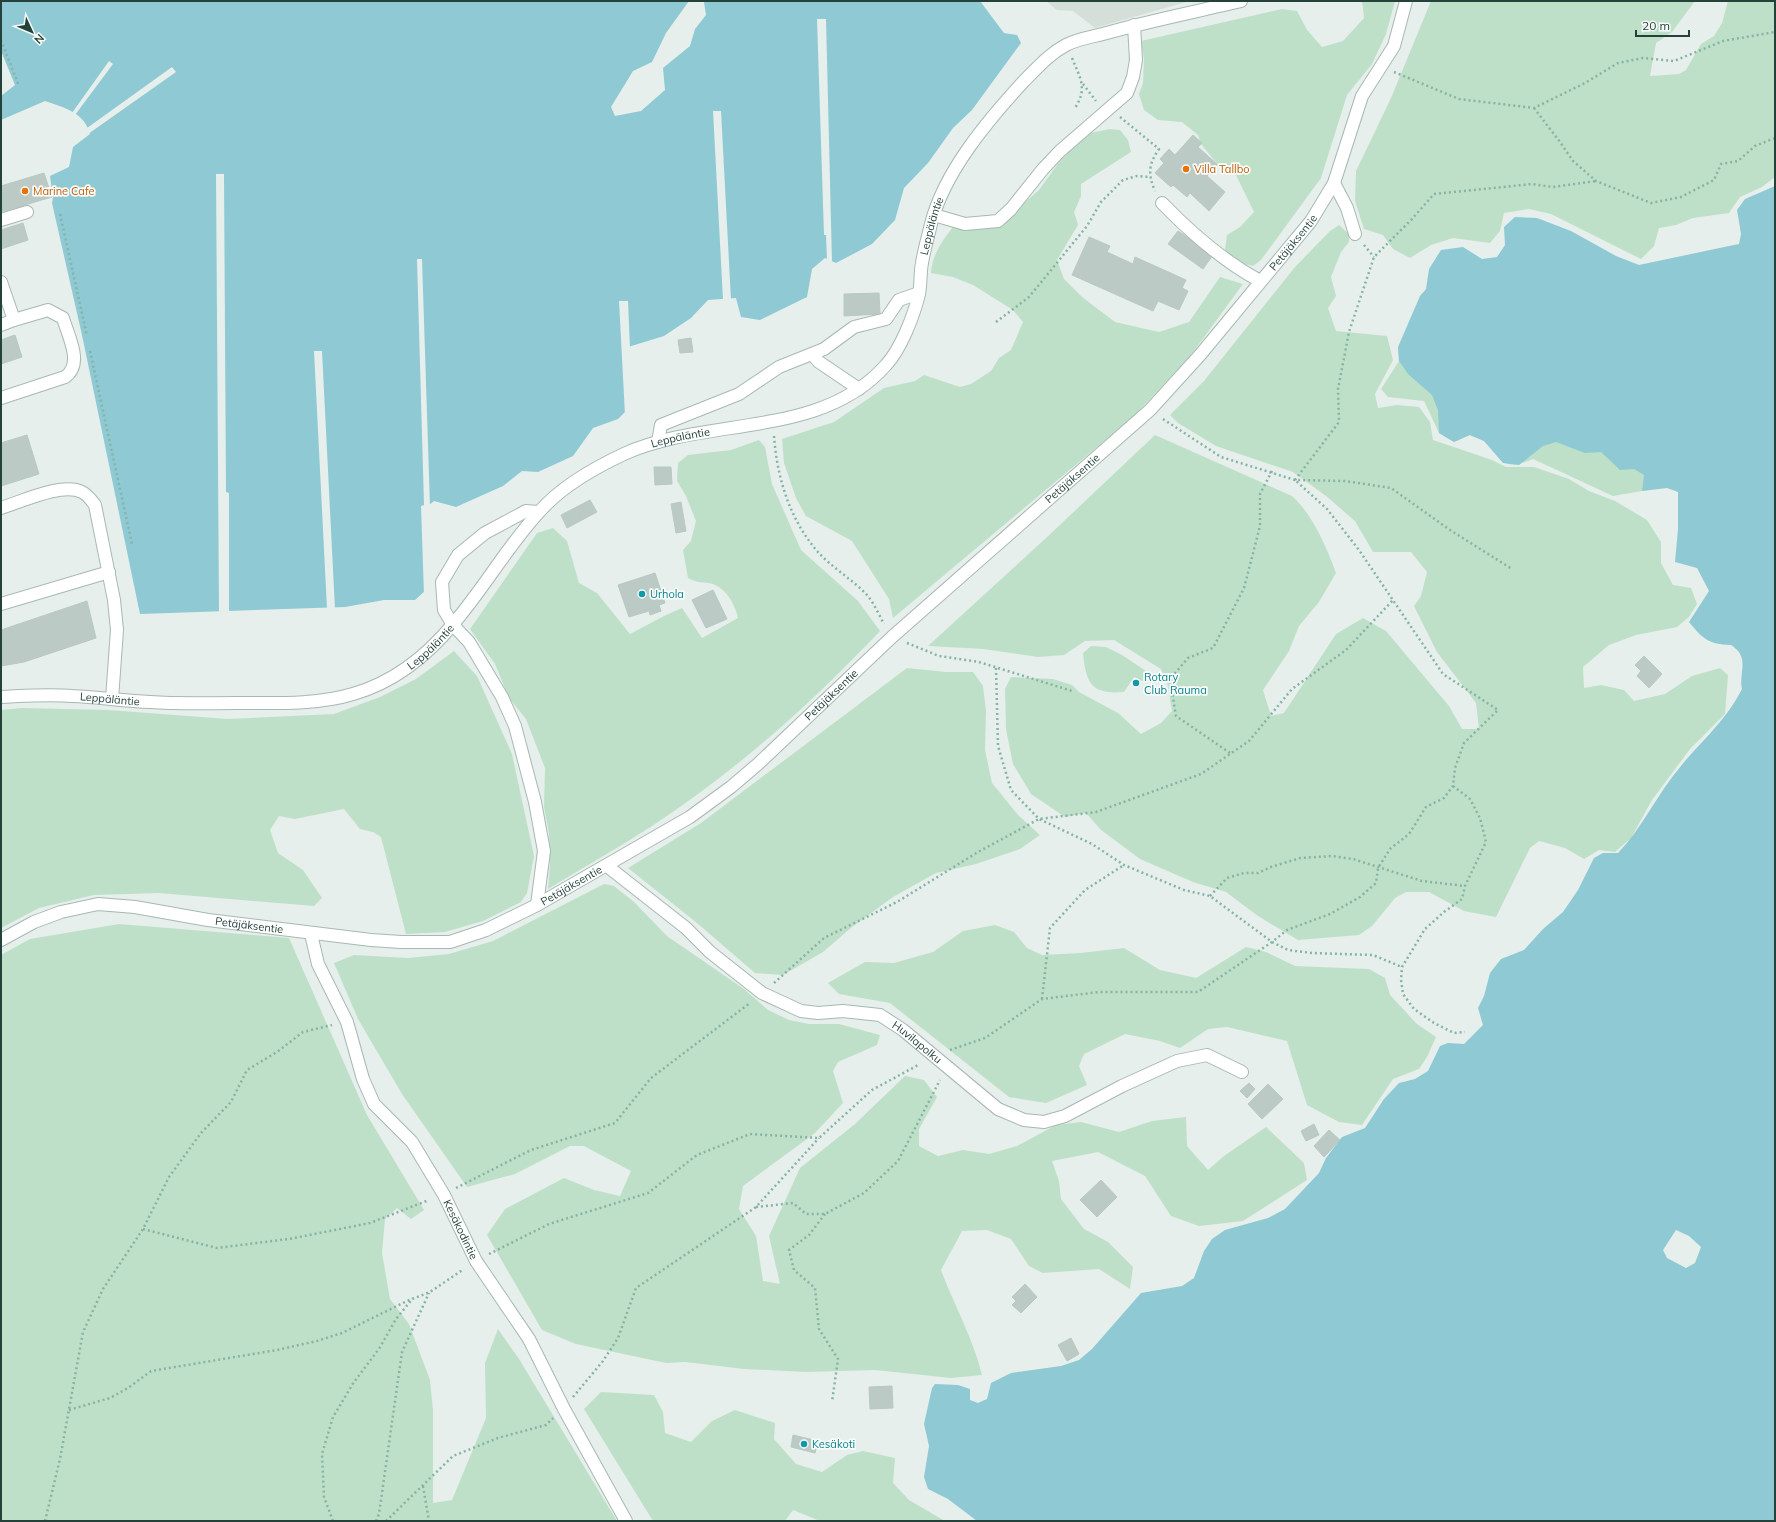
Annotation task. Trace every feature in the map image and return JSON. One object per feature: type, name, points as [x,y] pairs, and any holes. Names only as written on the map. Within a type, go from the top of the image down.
[{"type":"street","name":"Leppäläntie","points":[[1,697],[69,695],[150,702],[260,703],[325,700],[352,695],[380,684],[401,673],[427,652],[453,625],[538,512],[562,490],[624,454],[658,442],[700,432],[773,422],[809,413],[835,403],[859,389],[888,363],[907,328],[919,293],[922,264],[934,215],[959,165],[995,112],[1042,62],[1067,44],[1134,25],[1240,1]]},
{"type":"street","name":"Petäjäksentie","points":[[1,940],[34,922],[61,912],[98,904],[135,907],[208,920],[311,934],[401,942],[450,942],[486,930],[537,905],[690,817],[731,788],[892,637],[1150,410],[1200,355],[1311,221],[1334,183],[1362,96],[1394,46],[1406,1]]},
{"type":"street","points":[[934,215],[965,224],[998,221],[1022,198],[1043,169],[1060,151],[1127,93],[1133,77],[1136,60],[1134,25]]},
{"type":"street","points":[[1334,183],[1347,208],[1355,234]]},
{"type":"street","points":[[1162,203],[1190,231],[1239,270],[1260,281]]},
{"type":"street","points":[[1,220],[27,212]]},
{"type":"street","points":[[1,282],[14,320]]},
{"type":"street","points":[[658,442],[661,425],[739,394],[779,367],[824,349],[854,327],[886,319],[899,300],[919,293]]},
{"type":"street","points":[[1,325],[48,310],[64,318],[75,361],[71,372],[64,376],[1,398]]},
{"type":"street","points":[[812,354],[819,362],[859,389]]},
{"type":"street","points":[[1,508],[58,490],[70,488],[81,491],[89,497],[95,505],[109,572],[117,630],[112,699]]},
{"type":"street","points":[[537,905],[544,851],[535,802],[515,726],[498,691],[468,642],[453,625],[444,610],[442,582],[458,556],[485,533],[526,511],[538,512]]},
{"type":"street","points":[[1,604],[109,572]]},
{"type":"street","name":"Huvilapolku","points":[[607,866],[686,928],[710,952],[762,994],[800,1011],[818,1013],[843,1011],[880,1015],[903,1030],[936,1056],[998,1109],[1024,1120],[1044,1122],[1065,1116],[1122,1086],[1177,1060],[1207,1055],[1242,1072]]},
{"type":"street","name":"Kesäkodintie","points":[[311,934],[318,964],[347,1022],[363,1079],[374,1104],[412,1142],[444,1195],[476,1261],[529,1339],[564,1409],[626,1521]]},
{"type":"path","points":[[1382,66],[1459,99],[1534,108],[1585,83],[1618,63],[1643,58],[1674,61],[1723,41],[1775,32]]},
{"type":"path","points":[[1,40],[19,86]]},
{"type":"path","points":[[1076,67],[1083,84],[1099,103],[1110,109],[1159,149],[1152,159],[1149,177],[1157,197],[1162,203]]},
{"type":"path","points":[[1075,108],[1082,98],[1083,84]]},
{"type":"path","points":[[1534,108],[1573,161],[1596,181],[1651,203],[1681,197],[1714,180],[1721,164],[1738,161],[1755,146],[1775,138]]},
{"type":"path","points":[[996,322],[1029,297],[1087,226],[1101,202],[1123,180],[1137,176],[1149,177]]},
{"type":"path","points":[[1295,480],[1339,422],[1338,389],[1349,332],[1374,257],[1412,219],[1434,194],[1532,184],[1553,187],[1596,181]]},
{"type":"path","points":[[60,214],[87,337]]},
{"type":"path","points":[[88,345],[132,544]]},
{"type":"path","points":[[1150,410],[1221,457],[1272,471],[1295,480],[1345,481],[1391,488],[1450,530],[1512,569]]},
{"type":"path","points":[[773,422],[776,456],[783,491],[800,526],[817,550],[868,596],[892,637],[939,656],[979,662],[1072,691]]},
{"type":"path","points":[[1230,753],[1176,716],[1170,679],[1188,658],[1213,648],[1244,588],[1260,526],[1260,494],[1272,471]]},
{"type":"path","points":[[386,1521],[453,1456],[498,1438],[546,1425],[564,1409],[603,1361],[618,1338],[636,1288],[756,1207],[819,1138],[872,1090],[936,1056],[985,1038],[1042,999],[1099,992],[1198,992],[1272,942],[1287,930],[1330,914],[1360,897],[1376,883],[1378,868],[1390,849],[1409,834],[1426,807],[1444,798],[1453,786],[1455,768],[1464,743],[1498,710],[1443,674],[1394,599],[1327,509],[1295,480]]},
{"type":"path","points":[[143,1229],[217,1248],[289,1239],[370,1223],[444,1195],[531,1150],[615,1123],[651,1078],[762,994],[824,938],[898,902],[978,852],[1039,819],[1096,812],[1201,774],[1249,741],[1292,689],[1346,650],[1394,599]]},
{"type":"path","points":[[996,668],[998,746],[1011,790],[1039,819],[1092,844],[1124,865],[1184,890],[1210,896],[1272,942],[1288,950],[1312,953],[1374,955],[1402,967]]},
{"type":"path","points":[[1453,786],[1470,799],[1480,818],[1486,842],[1465,886],[1462,899],[1444,912],[1425,929],[1402,967],[1401,980],[1403,994],[1414,1009],[1434,1023],[1454,1033],[1465,1032]]},
{"type":"path","points":[[1210,896],[1227,878],[1244,873],[1258,873],[1270,867],[1300,858],[1332,856],[1353,859],[1422,881],[1465,886]]},
{"type":"path","points":[[1042,999],[1050,928],[1086,890],[1124,865]]},
{"type":"path","points":[[45,1521],[60,1459],[83,1332],[103,1289],[143,1229],[169,1177],[201,1133],[232,1102],[247,1070],[277,1052],[303,1032],[347,1022]]},
{"type":"path","points":[[832,1402],[838,1359],[819,1329],[815,1288],[794,1270],[789,1250],[809,1235],[825,1214],[864,1193],[898,1161],[947,1066]]},
{"type":"path","points":[[69,1410],[110,1398],[128,1388],[150,1371],[317,1341],[342,1333],[414,1298],[430,1292],[476,1261],[549,1224],[648,1194],[697,1155],[750,1134],[819,1138]]},
{"type":"path","points":[[756,1207],[793,1203],[806,1214],[825,1214]]},
{"type":"path","points":[[376,1521],[380,1514],[402,1352],[430,1292]]},
{"type":"path","points":[[333,1521],[324,1497],[322,1454],[333,1416],[354,1382],[379,1349],[396,1319],[414,1298]]},
{"type":"path","points":[[423,1486],[428,1521]]},
{"type":"shaded area","points":[[1046,1],[1190,1],[1095,28],[1073,11],[1057,10]]},
{"type":"green space","points":[[1362,1],[1395,1],[1386,34],[1372,64],[1347,95],[1321,178],[1261,260],[1253,266],[1239,263],[1225,250],[1227,235],[1240,227],[1254,212],[1236,175],[1219,166],[1201,144],[1198,135],[1182,122],[1158,120],[1144,110],[1139,94],[1143,83],[1144,59],[1141,41],[1282,9],[1297,11],[1307,30],[1322,47],[1343,41],[1364,18]]},
{"type":"green space","points":[[1431,1],[1695,1],[1672,32],[1656,43],[1650,76],[1679,74],[1686,70],[1701,44],[1714,36],[1722,23],[1728,1],[1775,1],[1775,177],[1762,187],[1740,197],[1729,213],[1693,218],[1676,225],[1659,228],[1654,246],[1641,259],[1551,214],[1529,209],[1504,213],[1500,231],[1490,243],[1453,238],[1431,245],[1410,258],[1393,249],[1383,235],[1364,229],[1355,201],[1356,171],[1391,98]]},
{"type":"green space","points":[[1109,129],[1120,130],[1128,140],[1131,152],[1081,184],[1081,196],[1074,212],[1078,225],[1057,260],[1064,279],[1082,297],[1115,322],[1159,332],[1189,322],[1220,277],[1243,284],[1191,355],[1134,416],[893,618],[889,599],[852,541],[806,516],[796,498],[784,463],[782,439],[834,422],[884,388],[915,381],[924,375],[960,387],[971,384],[991,371],[999,358],[1011,350],[1023,322],[1013,310],[973,285],[953,277],[931,273],[933,260],[938,248],[953,227],[1004,221],[1039,190],[1057,165],[1073,147],[1091,133]]},
{"type":"green space","points":[[1339,225],[1349,234],[1349,242],[1341,252],[1331,277],[1336,296],[1328,308],[1336,331],[1387,336],[1393,360],[1375,394],[1378,408],[1397,405],[1419,407],[1430,422],[1433,440],[1492,460],[1506,467],[1534,467],[1569,479],[1589,491],[1615,501],[1647,520],[1661,542],[1661,563],[1673,585],[1691,588],[1697,604],[1689,617],[1677,627],[1636,635],[1609,645],[1583,667],[1584,688],[1601,685],[1624,690],[1634,701],[1665,694],[1692,676],[1720,668],[1728,675],[1725,714],[1690,749],[1652,800],[1631,838],[1615,852],[1599,850],[1584,859],[1565,848],[1539,841],[1530,848],[1496,917],[1464,911],[1429,892],[1406,892],[1395,898],[1372,926],[1359,935],[1298,940],[1258,916],[1226,892],[1193,882],[1140,859],[1101,830],[1086,813],[1065,817],[1031,794],[1013,764],[1006,729],[1005,689],[1011,677],[1053,679],[1072,685],[1079,692],[1118,713],[1141,734],[1161,723],[1172,711],[1168,686],[1161,669],[1114,640],[1085,641],[1064,655],[1038,657],[983,649],[928,646],[1045,539],[1155,435],[1292,496],[1313,522],[1328,552],[1336,573],[1319,602],[1299,626],[1289,651],[1263,690],[1271,716],[1284,713],[1336,634],[1363,618],[1386,631],[1449,706],[1462,729],[1479,729],[1476,703],[1437,652],[1414,606],[1421,596],[1427,572],[1411,552],[1373,552],[1355,521],[1326,496],[1293,472],[1216,446],[1178,423],[1170,415],[1204,381],[1295,267],[1330,231]]},
{"type":"green space","points":[[1398,347],[1534,416],[1653,471],[1642,491],[1613,496],[1533,459],[1522,463],[1508,464],[1504,462],[1484,441],[1469,435],[1454,442],[1439,433],[1424,401],[1388,397],[1381,389],[1399,361]]},
{"type":"green space","points":[[759,440],[765,447],[772,484],[801,550],[858,601],[880,631],[800,710],[713,783],[652,826],[548,889],[550,865],[549,833],[544,807],[545,768],[526,719],[509,698],[495,664],[470,629],[537,533],[553,528],[567,541],[579,583],[597,593],[630,634],[682,608],[702,638],[738,618],[735,608],[724,591],[712,584],[688,578],[683,550],[691,541],[696,521],[686,496],[677,481],[678,463],[688,455],[731,450]]},
{"type":"green space","points":[[1091,646],[1106,647],[1122,655],[1146,671],[1150,680],[1142,681],[1134,677],[1124,692],[1104,691],[1097,689],[1092,685],[1089,679],[1084,663],[1083,653]]},
{"type":"green space","points":[[454,651],[477,676],[512,754],[534,856],[527,893],[521,902],[483,921],[445,932],[406,934],[381,837],[373,832],[360,829],[344,809],[295,819],[279,816],[270,830],[278,853],[303,870],[322,898],[314,906],[159,893],[94,895],[39,908],[1,928],[1,710],[22,708],[108,710],[228,719],[334,714],[380,697],[416,679]]},
{"type":"green space","points":[[907,668],[946,672],[973,672],[983,686],[986,711],[985,750],[992,783],[1018,815],[1040,835],[1020,849],[976,864],[936,873],[893,897],[852,927],[823,952],[783,975],[755,973],[697,923],[628,868],[701,823]]},
{"type":"green space","points":[[604,884],[614,886],[634,902],[667,936],[744,989],[768,1010],[789,1020],[809,1024],[839,1024],[880,1035],[877,1045],[838,1062],[833,1071],[843,1103],[815,1133],[743,1186],[739,1209],[756,1236],[763,1281],[780,1284],[769,1236],[800,1168],[855,1124],[905,1076],[924,1080],[937,1097],[919,1129],[919,1146],[938,1156],[963,1150],[989,1154],[1017,1146],[1056,1125],[1081,1122],[1119,1132],[1152,1121],[1186,1117],[1187,1146],[1208,1170],[1224,1156],[1266,1127],[1304,1163],[1307,1180],[1243,1221],[1199,1226],[1171,1216],[1145,1176],[1098,1152],[1052,1161],[1059,1181],[1061,1199],[1084,1229],[1108,1242],[1133,1267],[1130,1289],[1099,1269],[1043,1273],[1029,1266],[1011,1239],[987,1230],[962,1231],[941,1270],[974,1348],[982,1375],[951,1378],[875,1370],[806,1372],[744,1369],[685,1362],[666,1363],[576,1344],[542,1330],[487,1235],[505,1209],[564,1178],[594,1190],[620,1196],[631,1171],[584,1146],[570,1146],[515,1174],[467,1187],[402,1094],[358,1019],[334,963],[354,955],[408,958],[449,954],[493,941]]},
{"type":"green space","points":[[119,924],[289,938],[367,1115],[424,1210],[411,1219],[397,1208],[385,1219],[382,1253],[390,1299],[409,1324],[430,1380],[433,1410],[433,1503],[452,1500],[486,1418],[485,1363],[498,1329],[519,1359],[617,1521],[1,1521],[1,955],[30,939]]},
{"type":"green space","points":[[995,925],[1014,932],[1027,948],[1042,955],[1081,953],[1124,948],[1160,970],[1196,978],[1246,947],[1266,952],[1295,966],[1369,969],[1385,978],[1390,995],[1417,1024],[1436,1037],[1427,1057],[1419,1069],[1393,1079],[1362,1125],[1339,1122],[1307,1105],[1287,1041],[1227,1027],[1208,1029],[1180,1048],[1160,1041],[1125,1034],[1084,1054],[1079,1066],[1087,1085],[1046,1103],[1009,1097],[890,1003],[839,994],[828,983],[865,962],[894,963],[933,952],[963,931]]},
{"type":"green space","points":[[601,1392],[654,1395],[663,1412],[665,1433],[691,1442],[712,1421],[735,1410],[775,1423],[774,1439],[796,1464],[822,1472],[847,1455],[863,1451],[895,1458],[893,1483],[909,1500],[945,1521],[820,1521],[793,1510],[785,1521],[653,1521],[584,1409]]},
{"type":"water","points":[[1,1],[689,1],[666,33],[652,62],[633,71],[611,107],[615,116],[641,111],[665,90],[663,68],[690,46],[695,29],[706,15],[704,2],[702,1],[1009,1],[1004,33],[1017,35],[1021,43],[972,110],[953,128],[928,163],[904,188],[895,220],[872,244],[836,263],[825,258],[812,269],[807,297],[760,320],[741,317],[736,298],[708,300],[691,318],[664,336],[628,347],[626,358],[626,411],[618,419],[593,428],[573,456],[538,472],[522,471],[503,486],[456,507],[434,501],[423,510],[426,590],[415,600],[384,600],[345,607],[140,614],[82,335],[52,203],[53,197],[50,176],[69,167],[73,147],[90,134],[83,121],[73,112],[45,101],[1,120],[1,96],[15,85],[1,51]]},
{"type":"water","points":[[1775,186],[1775,1521],[977,1521],[948,1499],[928,1489],[924,1477],[929,1446],[924,1424],[932,1388],[935,1384],[958,1385],[970,1389],[970,1400],[978,1403],[987,1399],[991,1383],[1011,1373],[1061,1366],[1079,1360],[1092,1349],[1141,1293],[1182,1286],[1194,1278],[1204,1251],[1212,1239],[1225,1230],[1268,1218],[1285,1209],[1319,1173],[1326,1158],[1342,1137],[1365,1128],[1384,1099],[1399,1083],[1415,1079],[1428,1071],[1440,1046],[1448,1043],[1464,1044],[1483,1025],[1478,1008],[1484,996],[1490,973],[1501,959],[1524,950],[1543,929],[1563,912],[1578,890],[1594,858],[1603,853],[1618,853],[1627,843],[1672,777],[1721,721],[1742,689],[1742,658],[1736,649],[1731,645],[1707,640],[1698,633],[1689,622],[1709,591],[1697,568],[1675,562],[1678,529],[1678,492],[1667,488],[1642,491],[1644,475],[1634,469],[1620,470],[1601,452],[1585,453],[1556,442],[1543,446],[1519,465],[1503,463],[1484,441],[1470,435],[1454,442],[1439,433],[1438,410],[1432,395],[1408,374],[1399,361],[1398,347],[1420,296],[1426,289],[1429,269],[1441,250],[1463,247],[1482,259],[1497,257],[1505,245],[1504,227],[1515,217],[1537,218],[1571,231],[1616,256],[1639,265],[1739,244],[1741,234],[1737,210],[1745,199]],"holes":[[[1676,1230],[1689,1236],[1701,1247],[1695,1263],[1686,1268],[1667,1258],[1663,1250]]]},
{"type":"pier","points":[[980,1],[1011,1],[1010,18],[1004,33]]},
{"type":"pier","points":[[817,19],[826,19],[832,262],[827,261],[826,235],[824,235]]},
{"type":"pier","points":[[109,61],[113,64],[75,115],[72,113]]},
{"type":"pier","points":[[172,67],[176,72],[81,139],[88,134],[87,128]]},
{"type":"pier","points":[[713,111],[721,111],[731,300],[723,300]]},
{"type":"pier","points":[[216,174],[224,174],[226,492],[229,493],[229,611],[219,612]]},
{"type":"pier","points":[[417,259],[422,259],[430,507],[425,511],[428,590],[424,595],[421,506],[424,505]]},
{"type":"pier","points":[[619,301],[628,301],[630,348],[628,358],[628,411],[625,415]]},
{"type":"pier","points":[[314,351],[322,351],[335,609],[327,609]]},
{"type":"building","name":"Villa Tallbo","points":[[1193,135],[1202,143],[1198,147],[1218,165],[1207,176],[1225,192],[1209,211],[1190,193],[1187,197],[1173,185],[1171,187],[1155,173],[1164,163],[1160,159],[1169,149],[1175,155]]},
{"type":"building","name":"Marine Cafe","points":[[44,173],[52,197],[1,212],[1,186]]},
{"type":"building","points":[[23,223],[28,240],[1,249],[1,230]]},
{"type":"building","points":[[1178,231],[1213,255],[1203,269],[1168,244]]},
{"type":"building","points":[[1089,237],[1110,246],[1107,252],[1133,264],[1135,257],[1186,280],[1182,288],[1188,291],[1179,310],[1158,301],[1153,311],[1072,275]]},
{"type":"building","points":[[879,293],[880,314],[844,316],[844,294]]},
{"type":"building","points":[[15,335],[22,357],[1,364],[1,340]]},
{"type":"building","points":[[691,338],[693,352],[680,353],[678,340]]},
{"type":"building","points":[[27,435],[39,474],[1,486],[1,443]]},
{"type":"building","points":[[654,467],[671,467],[672,484],[655,485]]},
{"type":"building","points":[[590,500],[597,512],[567,528],[561,515]]},
{"type":"building","points":[[681,502],[686,531],[676,533],[671,504]]},
{"type":"building","name":"Urhola","points":[[655,573],[665,603],[659,605],[661,611],[650,615],[649,611],[629,617],[618,585]]},
{"type":"building","points":[[713,590],[727,619],[706,628],[692,600]]},
{"type":"building","points":[[87,601],[96,638],[24,662],[1,666],[1,630]]},
{"type":"building","points":[[1644,656],[1662,674],[1649,688],[1637,676],[1641,671],[1635,665]]},
{"type":"building","points":[[1249,1083],[1255,1089],[1247,1098],[1240,1091]]},
{"type":"building","points":[[1268,1084],[1283,1099],[1262,1119],[1248,1104]]},
{"type":"building","points":[[1314,1124],[1319,1135],[1306,1141],[1301,1131]]},
{"type":"building","points":[[1329,1130],[1340,1140],[1324,1157],[1314,1146]]},
{"type":"building","points":[[1101,1180],[1117,1197],[1097,1217],[1080,1200]]},
{"type":"building","points":[[1025,1284],[1037,1297],[1021,1313],[1012,1305],[1016,1301],[1012,1297]]},
{"type":"building","points":[[1071,1338],[1079,1354],[1067,1361],[1058,1345]]},
{"type":"building","points":[[892,1386],[893,1408],[870,1409],[869,1387]]},
{"type":"building","name":"Kesäkoti","points":[[793,1435],[818,1441],[815,1453],[791,1447]]},
{"type":"place","name":"Villa Tallbo","points":[[1186,169]]},
{"type":"place","name":"Marine Cafe","points":[[25,191]]},
{"type":"place","name":"Urhola","points":[[642,594]]},
{"type":"place","name":"Rotary Club Rauma","points":[[1136,683]]},
{"type":"place","name":"Kesäkoti","points":[[804,1444]]}]
